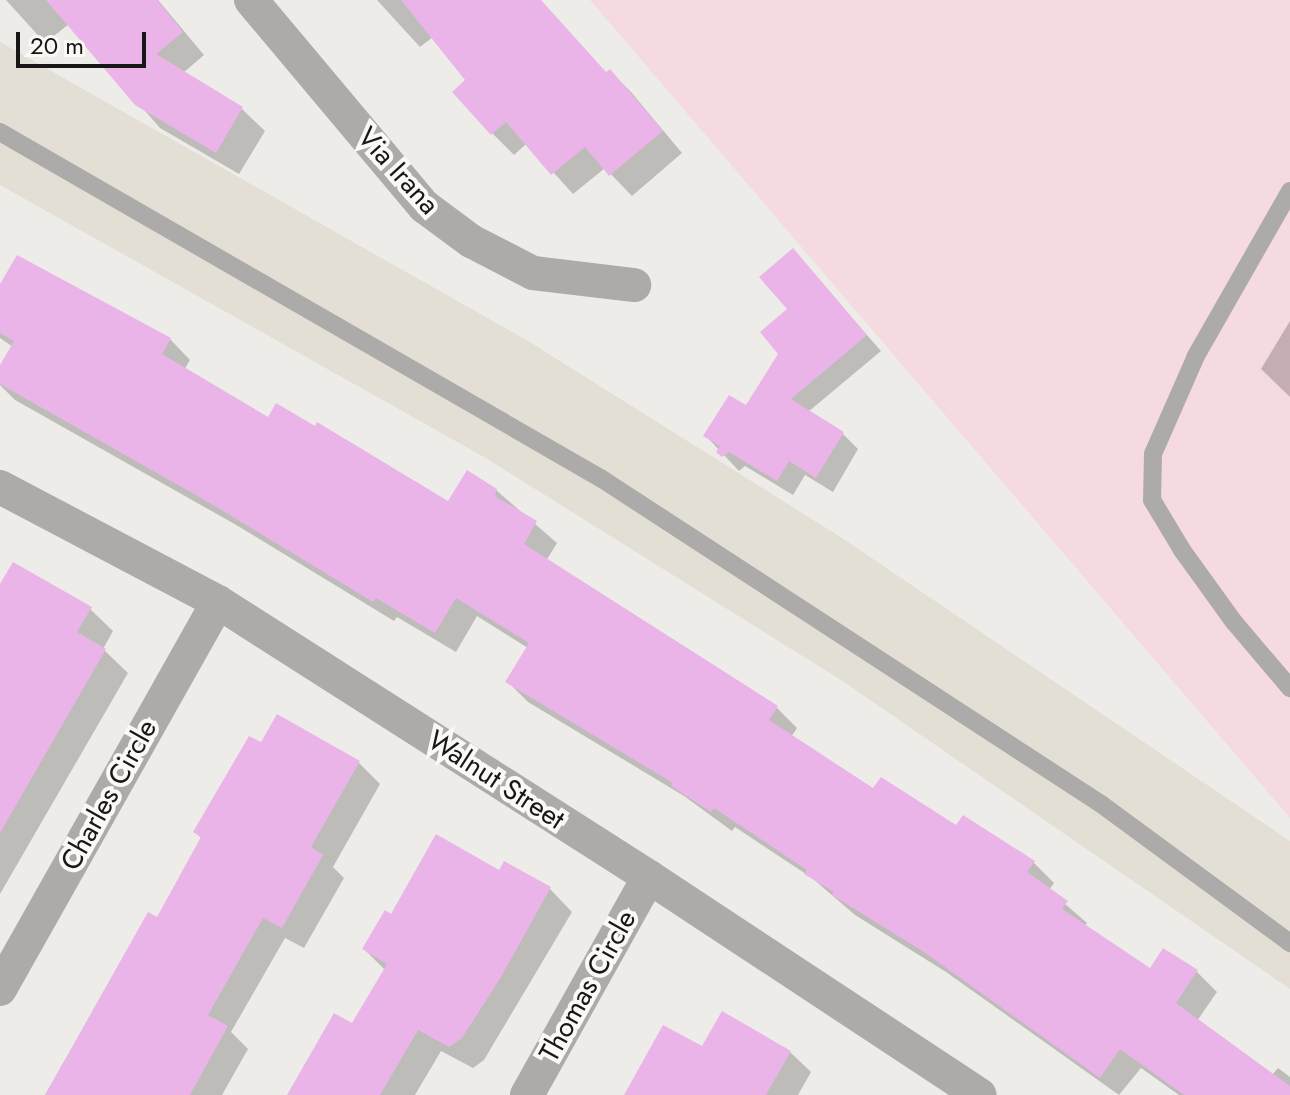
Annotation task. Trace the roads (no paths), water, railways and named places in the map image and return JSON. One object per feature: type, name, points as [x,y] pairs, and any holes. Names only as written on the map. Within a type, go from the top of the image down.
[{"type":"street","name":"Via Irana","points":[[251,0],[425,207],[471,241],[533,273],[634,285]]},
{"type":"street","name":"Walnut Street","points":[[0,487],[218,602],[649,877],[979,1095]]},
{"type":"street","name":"Charles Circle","points":[[0,989],[218,602]]},
{"type":"street","name":"Thomas Circle","points":[[527,1095],[649,877]]},
{"type":"lane","points":[[0,132],[602,479],[1101,804],[1290,943]]},
{"type":"lane","points":[[1290,191],[1196,356],[1153,454],[1152,500],[1182,550],[1234,622],[1290,688]]}]
